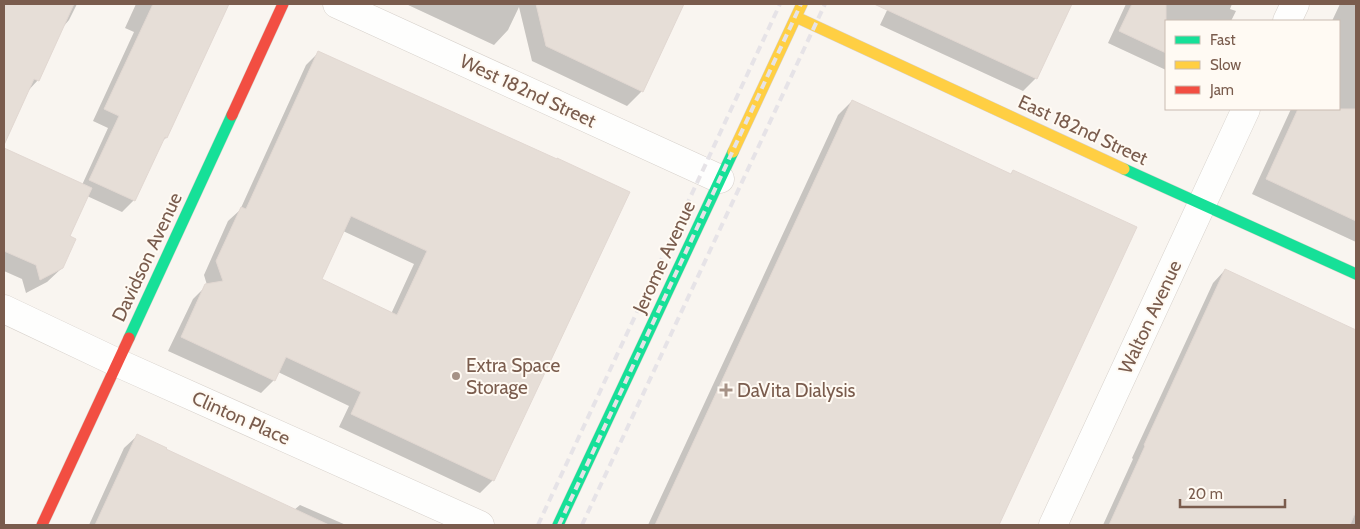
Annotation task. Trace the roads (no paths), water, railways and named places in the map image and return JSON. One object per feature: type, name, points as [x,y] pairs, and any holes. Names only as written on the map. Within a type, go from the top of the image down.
[{"type":"street","name":"Davidson Avenue","points":[[42,525],[283,4]]},
{"type":"street","name":"West 182nd Street","points":[[337,4],[720,179]]},
{"type":"street","name":"Jerome Avenue","points":[[558,525],[802,4]]},
{"type":"street","points":[[1287,20],[1295,4]]},
{"type":"street","name":"East 182nd Street","points":[[796,17],[1356,274]]},
{"type":"street","name":"Walton Avenue","points":[[1053,525],[1246,110]]},
{"type":"street","name":"Clinton Place","points":[[4,309],[118,363],[480,525]]},
{"type":"railway","points":[[538,525],[780,4]]},
{"type":"railway","points":[[559,525],[801,4]]},
{"type":"railway","points":[[582,525],[825,4]]},
{"type":"place","name":"Extra Space Storage","points":[[456,376]]},
{"type":"place","name":"DaVita Dialysis","points":[[726,390]]}]
